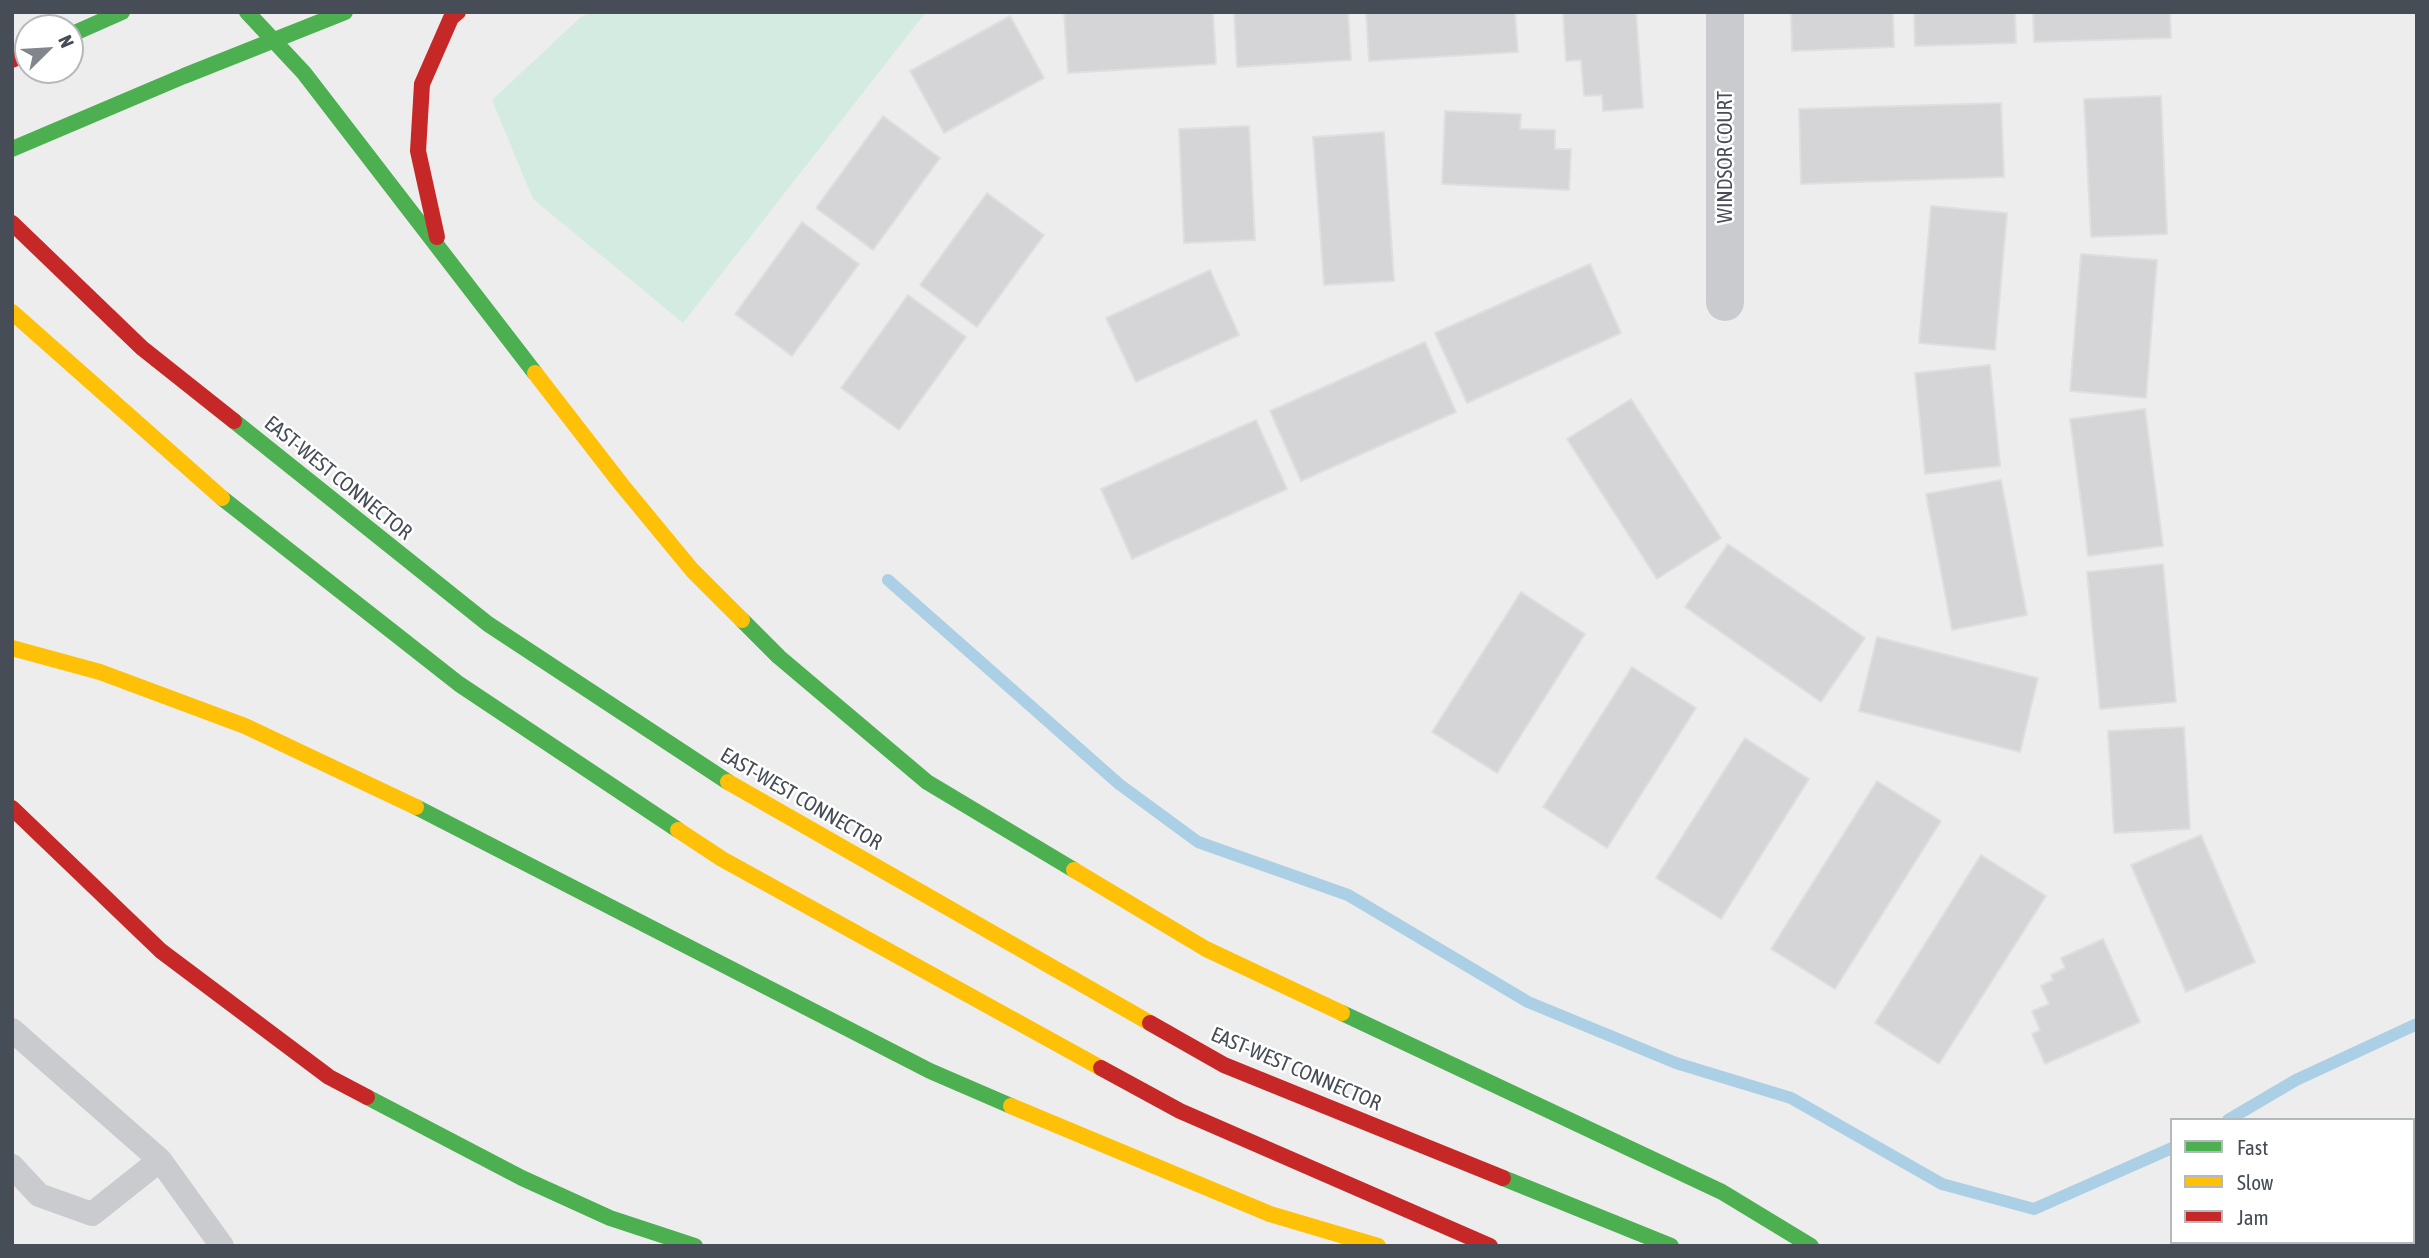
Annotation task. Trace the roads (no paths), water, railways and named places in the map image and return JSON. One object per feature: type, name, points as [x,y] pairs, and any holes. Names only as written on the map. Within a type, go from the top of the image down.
[{"type":"main road","points":[[84,29],[122,12]]},
{"type":"main road","points":[[247,12],[271,41],[304,73],[621,484],[692,570],[779,657],[926,782],[1206,949],[1722,1192],[1811,1246]]},
{"type":"main road","points":[[12,149],[345,12]]},
{"type":"main road","points":[[439,250],[418,151],[422,84],[451,18],[458,12]]},
{"type":"main road","name":"EAST-WEST CONNECTOR","points":[[12,223],[142,348],[488,624],[729,783],[1224,1065],[1671,1246]]},
{"type":"main road","points":[[12,312],[215,493],[459,684],[722,859],[1180,1111],[1490,1246]]},
{"type":"main road","points":[[12,648],[100,672],[245,726],[414,806],[930,1070],[1059,1127],[1270,1214],[1378,1246]]},
{"type":"main road","points":[[12,798],[34,830]]},
{"type":"main road","points":[[12,807],[161,951],[329,1077],[522,1178],[610,1217],[695,1246]]},
{"type":"street","name":"WINDSOR COURT","points":[[1724,302],[1725,12]]},
{"type":"lane","points":[[12,1030],[160,1160],[222,1246]]},
{"type":"lane","points":[[12,1166],[39,1195],[92,1214],[160,1160]]},
{"type":"waterway","points":[[888,580],[1119,784],[1198,842],[1348,895],[1528,1002],[1676,1063],[1791,1098],[1942,1184],[2034,1209],[2170,1149]]},
{"type":"waterway","points":[[2231,1118],[2296,1080],[2417,1024]]}]
